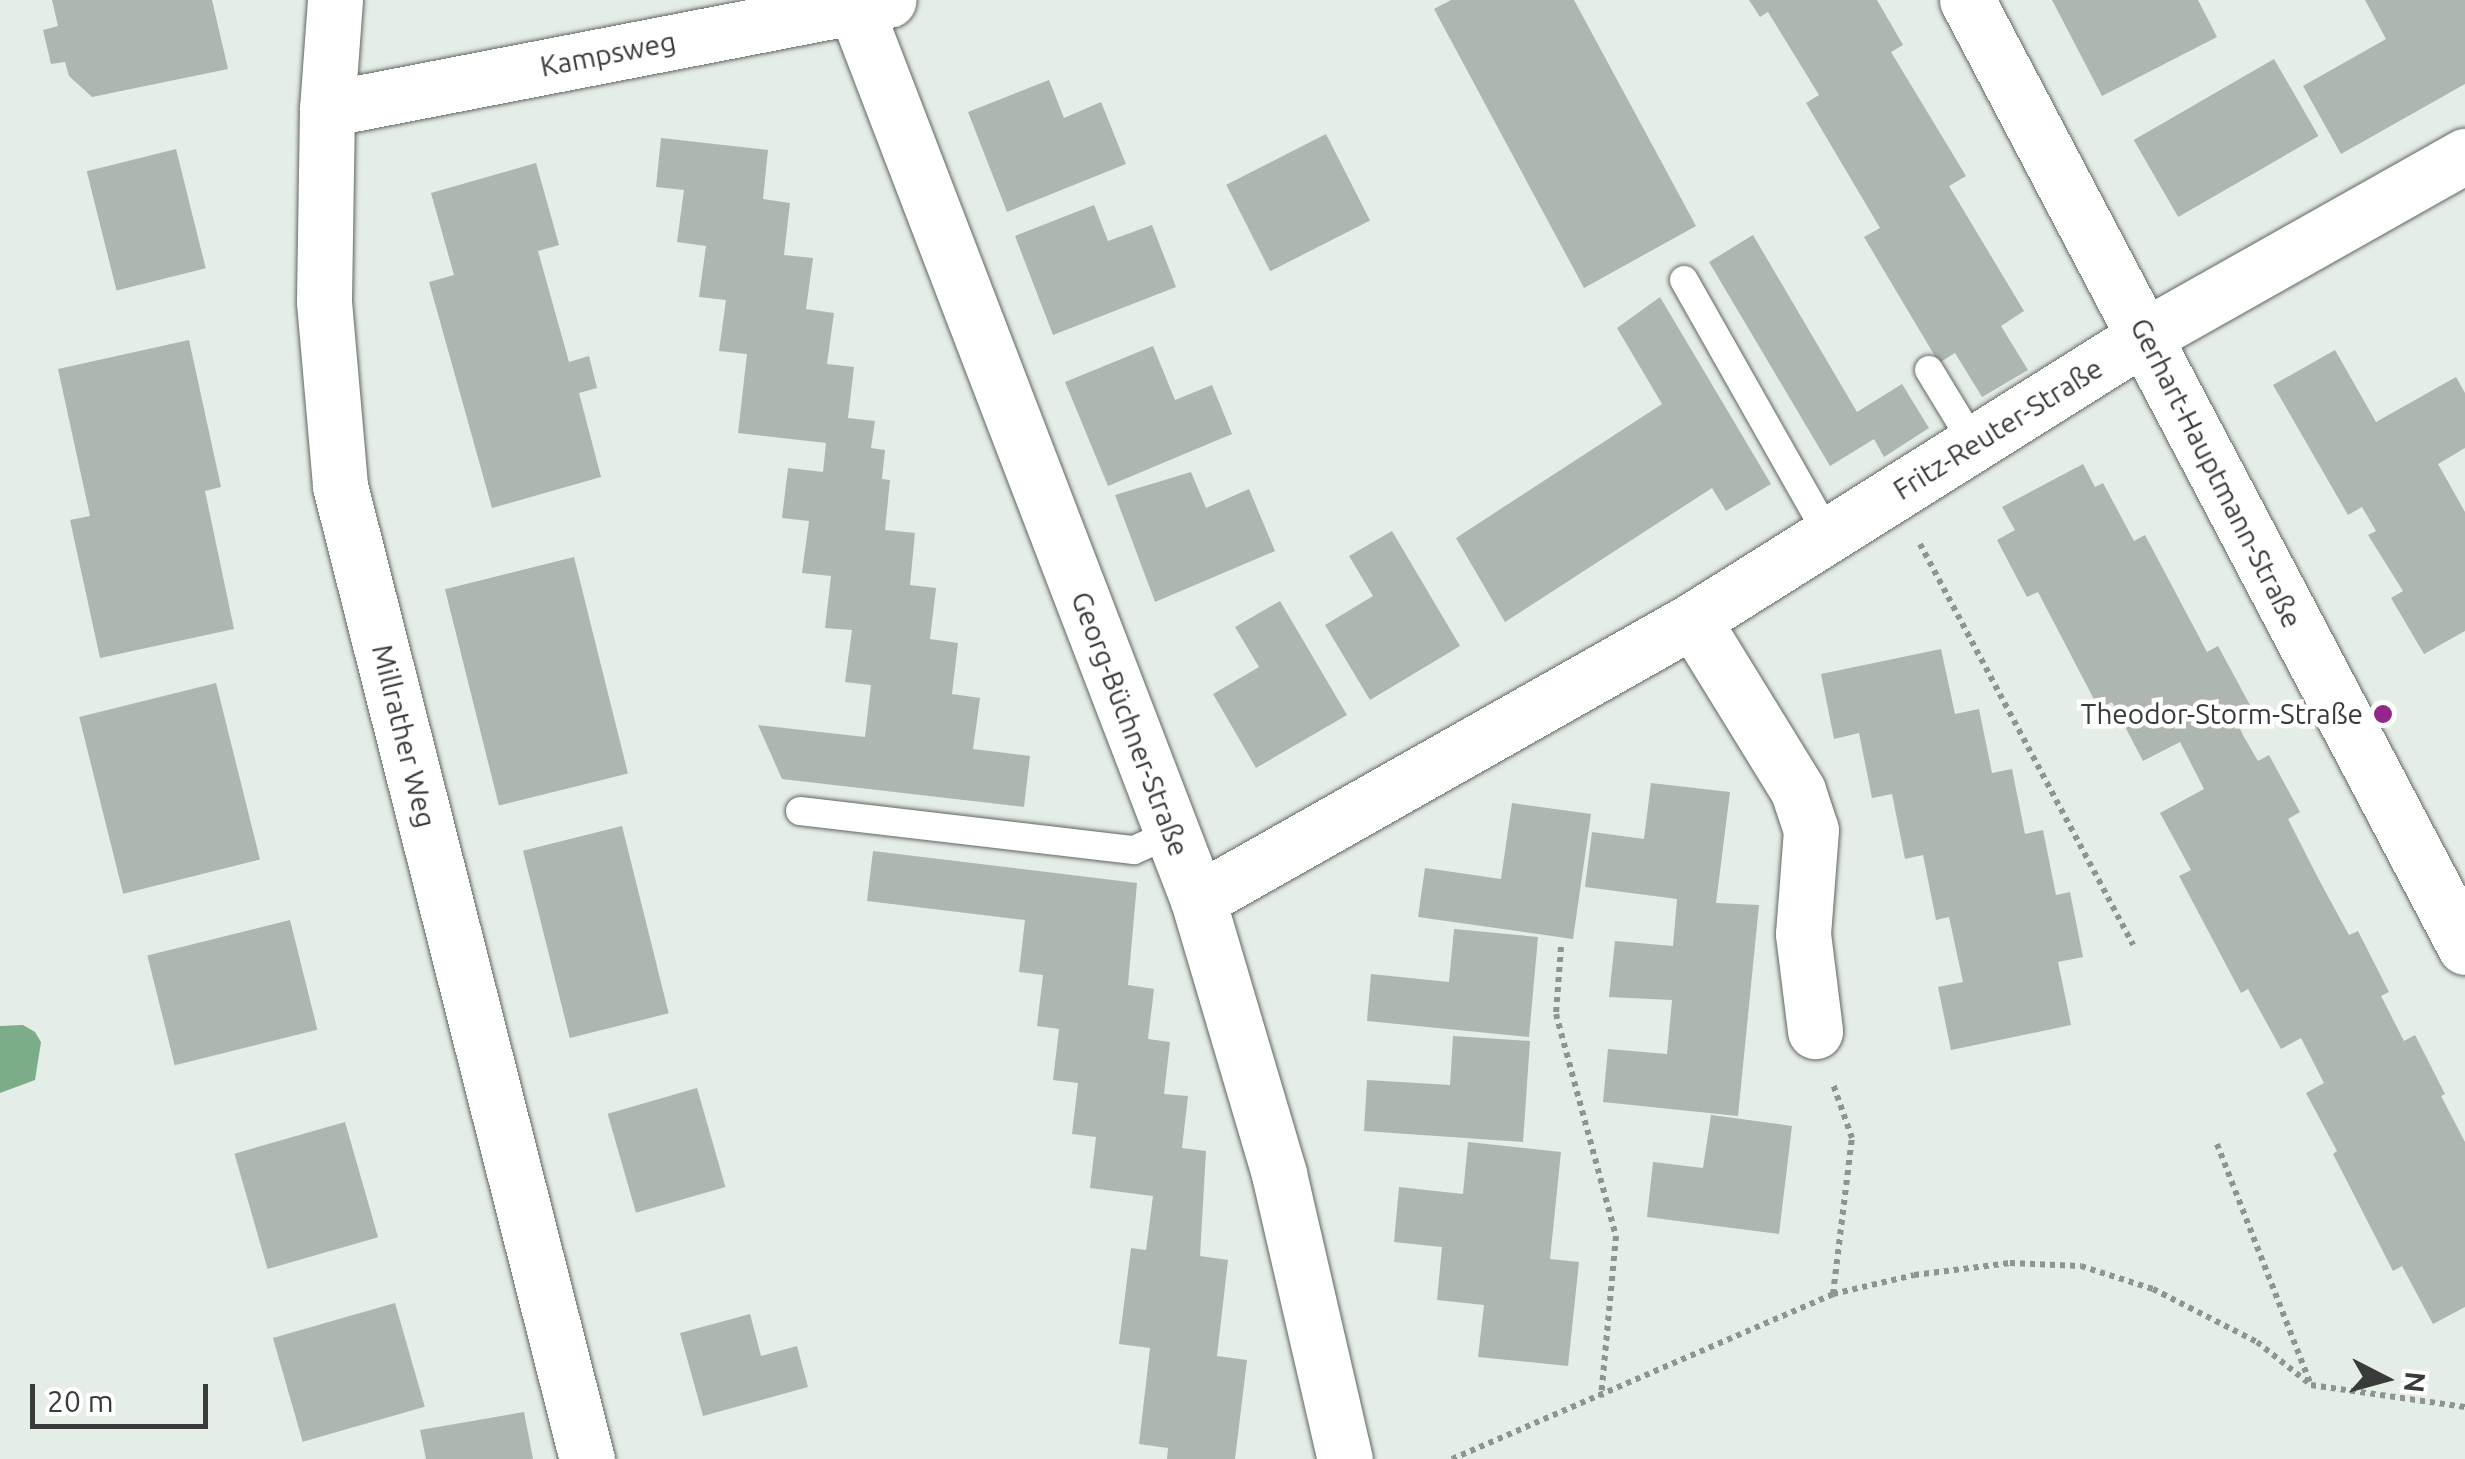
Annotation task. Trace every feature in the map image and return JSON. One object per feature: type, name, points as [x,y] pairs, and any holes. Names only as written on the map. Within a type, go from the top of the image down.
[{"type":"street","name":"Millrather Weg","points":[[335,0],[326,110],[324,302],[340,486],[586,1459]]},
{"type":"street","name":"Gerhart-Hauptmann-Straße","points":[[1967,0],[2465,947]]},
{"type":"street","name":"Kampsweg","points":[[326,110],[768,11],[872,4]]},
{"type":"street","name":"Georg-Büchner-Straße","points":[[872,4],[1198,900],[1280,1174],[1345,1459]]},
{"type":"street","name":"Fritz-Reuter-Straße","points":[[1198,900],[1693,620],[2144,336],[2465,156]]},
{"type":"street","points":[[1693,620],[1798,791],[1811,830],[1802,934],[1815,1031]]},
{"type":"lane","points":[[1684,280],[1829,536]]},
{"type":"lane","points":[[1929,370],[1974,444]]},
{"type":"lane","points":[[800,812],[1134,850],[1172,833]]},
{"type":"path","points":[[1894,495],[2133,945]]},
{"type":"path","points":[[1561,947],[1556,1014],[1616,1236],[1601,1397]]},
{"type":"path","points":[[1815,1031],[1852,1138],[1833,1294]]},
{"type":"path","points":[[2217,1144],[2311,1385]]},
{"type":"path","points":[[1452,1459],[1833,1294],[1914,1276],[2010,1262],[2081,1266],[2153,1289],[2257,1342],[2311,1385],[2465,1407]]},
{"type":"shaded area","points":[[23,1025],[35,1032],[41,1042],[35,1080],[0,1093],[0,1026]]},
{"type":"building","points":[[52,0],[212,0],[228,69],[92,97],[69,76],[65,62],[51,64],[43,30],[58,26]]},
{"type":"building","points":[[1451,0],[1574,0],[1696,226],[1584,288],[1434,9]]},
{"type":"building","points":[[1749,0],[1877,0],[1903,45],[1891,52],[1966,176],[1949,186],[2024,311],[2001,326],[2028,370],[1982,397],[1955,353],[1939,363],[1864,237],[1880,228],[1806,103],[1819,95],[1768,12],[1760,17]]},
{"type":"building","points":[[2052,0],[2198,0],[2217,37],[2102,96]]},
{"type":"building","points":[[2365,0],[2465,0],[2465,84],[2341,154],[2303,86],[2386,39]]},
{"type":"building","points":[[2274,59],[2318,136],[2178,217],[2134,140]]},
{"type":"building","points":[[1049,80],[1064,118],[1101,102],[1126,164],[1007,212],[968,112]]},
{"type":"building","points":[[1326,134],[1370,220],[1270,271],[1226,185]]},
{"type":"building","points":[[661,138],[768,150],[763,199],[790,203],[784,255],[813,258],[806,309],[834,313],[827,364],[854,367],[848,418],[875,421],[871,448],[885,450],[882,479],[890,480],[885,530],[915,533],[910,585],[936,588],[930,639],[958,643],[952,694],[980,698],[973,749],[1030,756],[1024,807],[782,779],[758,725],[865,737],[871,685],[845,682],[852,630],[825,628],[831,576],[802,573],[809,521],[782,518],[788,468],[823,472],[826,443],[738,433],[747,354],[719,351],[726,300],[699,297],[706,246],[677,242],[684,190],[656,187]]},
{"type":"building","points":[[176,149],[206,268],[116,291],[87,171]]},
{"type":"building","points":[[536,163],[559,245],[538,251],[569,362],[589,356],[597,388],[579,393],[601,477],[492,508],[429,282],[454,275],[431,193]]},
{"type":"building","points":[[1094,205],[1108,241],[1152,225],[1176,287],[1053,335],[1015,236]]},
{"type":"building","points":[[1753,235],[1857,412],[1902,384],[1929,428],[1884,457],[1874,439],[1830,466],[1709,262]]},
{"type":"building","points":[[1660,297],[1771,484],[1726,511],[1712,488],[1505,622],[1456,538],[1662,404],[1617,328]]},
{"type":"building","points":[[189,340],[221,487],[205,491],[234,629],[100,658],[70,520],[90,516],[58,369]]},
{"type":"building","points":[[1153,346],[1175,400],[1212,385],[1232,434],[1108,486],[1065,382]]},
{"type":"building","points":[[2335,350],[2376,422],[2456,377],[2465,393],[2465,448],[2438,464],[2465,512],[2465,631],[2424,654],[2391,598],[2403,591],[2368,535],[2376,531],[2362,507],[2348,515],[2273,385]]},
{"type":"building","points":[[2083,464],[2095,487],[2103,483],[2134,541],[2145,535],[2207,652],[2218,646],[2250,705],[2233,714],[2244,737],[2258,761],[2269,755],[2300,812],[2288,819],[2349,935],[2358,931],[2389,992],[2381,996],[2404,1041],[2415,1035],[2465,1142],[2465,1307],[2433,1324],[2402,1266],[2393,1271],[2333,1154],[2337,1151],[2306,1093],[2324,1083],[2301,1038],[2281,1049],[2248,989],[2241,993],[2179,876],[2191,870],[2160,813],[2204,789],[2180,742],[2143,761],[2112,702],[2099,709],[2038,592],[2027,597],[1997,540],[2015,530],[2002,507]]},
{"type":"building","points":[[1191,472],[1206,508],[1249,489],[1275,551],[1155,602],[1115,495]]},
{"type":"building","points":[[1392,531],[1460,646],[1370,700],[1325,625],[1373,596],[1349,556]]},
{"type":"building","points":[[574,557],[628,773],[499,806],[445,589]]},
{"type":"building","points":[[1280,601],[1347,715],[1256,768],[1213,694],[1259,667],[1235,627]]},
{"type":"building","points":[[1941,649],[1955,714],[1979,709],[1992,773],[2012,769],[2025,834],[2043,830],[2056,895],[2070,892],[2083,957],[2058,962],[2071,1025],[1951,1050],[1938,987],[1963,982],[1949,917],[1936,920],[1923,855],[1905,859],[1892,794],[1872,798],[1859,733],[1834,739],[1821,674]]},
{"type":"building","points":[[216,683],[260,860],[123,894],[79,717]]},
{"type":"building","points":[[1651,783],[1730,792],[1716,903],[1759,905],[1738,1116],[1603,1102],[1608,1049],[1667,1054],[1672,1000],[1609,997],[1615,941],[1673,946],[1677,899],[1585,887],[1592,832],[1644,839]]},
{"type":"building","points":[[1512,803],[1591,814],[1573,939],[1418,917],[1425,868],[1501,879]]},
{"type":"building","points":[[622,826],[669,1013],[570,1038],[523,851]]},
{"type":"building","points":[[873,851],[1137,883],[1128,985],[1154,989],[1148,1039],[1170,1042],[1164,1094],[1188,1096],[1182,1148],[1206,1151],[1200,1256],[1228,1260],[1217,1356],[1247,1360],[1235,1459],[1167,1459],[1168,1448],[1139,1444],[1150,1348],[1119,1344],[1131,1248],[1146,1250],[1153,1196],[1090,1188],[1096,1137],[1072,1134],[1078,1083],[1053,1080],[1059,1029],[1037,1026],[1043,975],[1019,972],[1025,920],[867,901]]},
{"type":"building","points":[[290,920],[317,1030],[175,1065],[147,956]]},
{"type":"building","points":[[1454,929],[1538,937],[1529,1037],[1367,1021],[1371,974],[1449,982]]},
{"type":"building","points":[[1453,1036],[1530,1041],[1523,1142],[1364,1131],[1367,1080],[1450,1085]]},
{"type":"building","points":[[697,1088],[725,1187],[636,1213],[608,1114]]},
{"type":"building","points":[[1711,1115],[1792,1126],[1779,1234],[1647,1217],[1653,1162],[1703,1168]]},
{"type":"building","points":[[345,1122],[378,1237],[268,1269],[234,1154]]},
{"type":"building","points":[[1468,1142],[1561,1152],[1550,1259],[1579,1262],[1568,1366],[1478,1357],[1484,1305],[1437,1300],[1442,1247],[1394,1242],[1399,1187],[1463,1194]]},
{"type":"building","points":[[395,1303],[425,1407],[303,1442],[273,1338]]},
{"type":"building","points":[[750,1314],[761,1356],[797,1346],[808,1387],[703,1416],[680,1333]]},
{"type":"building","points":[[524,1412],[533,1459],[426,1459],[420,1430]]},
{"type":"place","name":"Theodor-Storm-Straße","points":[[2383,714]]}]
